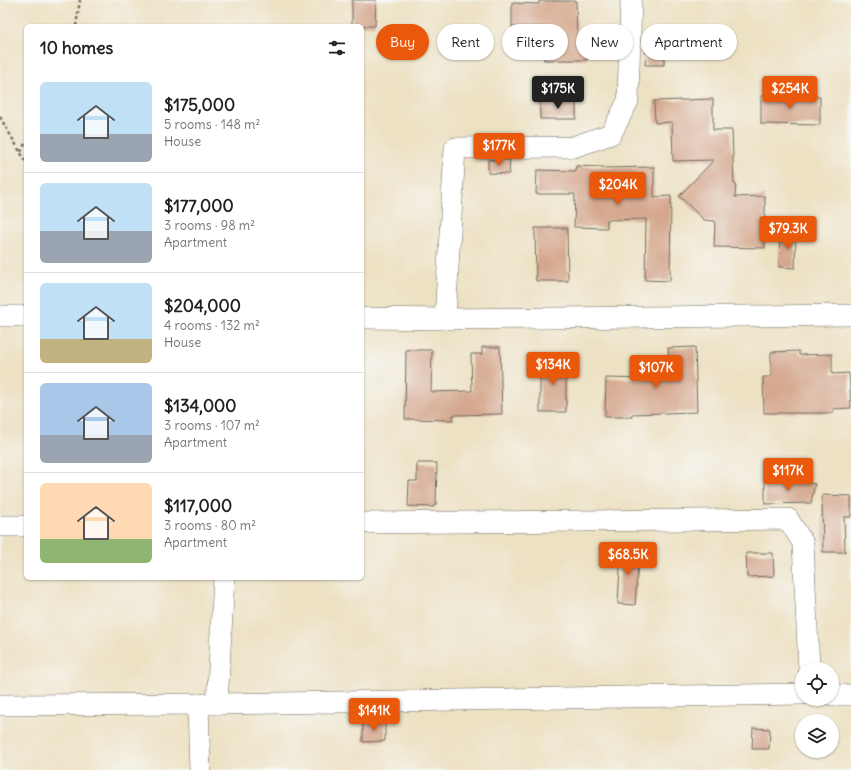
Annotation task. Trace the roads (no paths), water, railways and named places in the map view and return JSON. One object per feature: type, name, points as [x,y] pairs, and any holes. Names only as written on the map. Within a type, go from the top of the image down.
[{"type":"street","points":[[445,319],[455,148],[573,147],[612,134],[628,101],[631,0]]},
{"type":"street","points":[[364,318],[445,319],[851,315]]},
{"type":"street","points":[[0,316],[24,316]]},
{"type":"street","points":[[364,523],[788,519],[803,543],[809,662]]},
{"type":"street","points":[[0,526],[24,526]]},
{"type":"street","points":[[200,770],[224,580]]},
{"type":"street","points":[[0,705],[208,704],[795,694]]},
{"type":"street","points":[[839,695],[851,696]]}]
